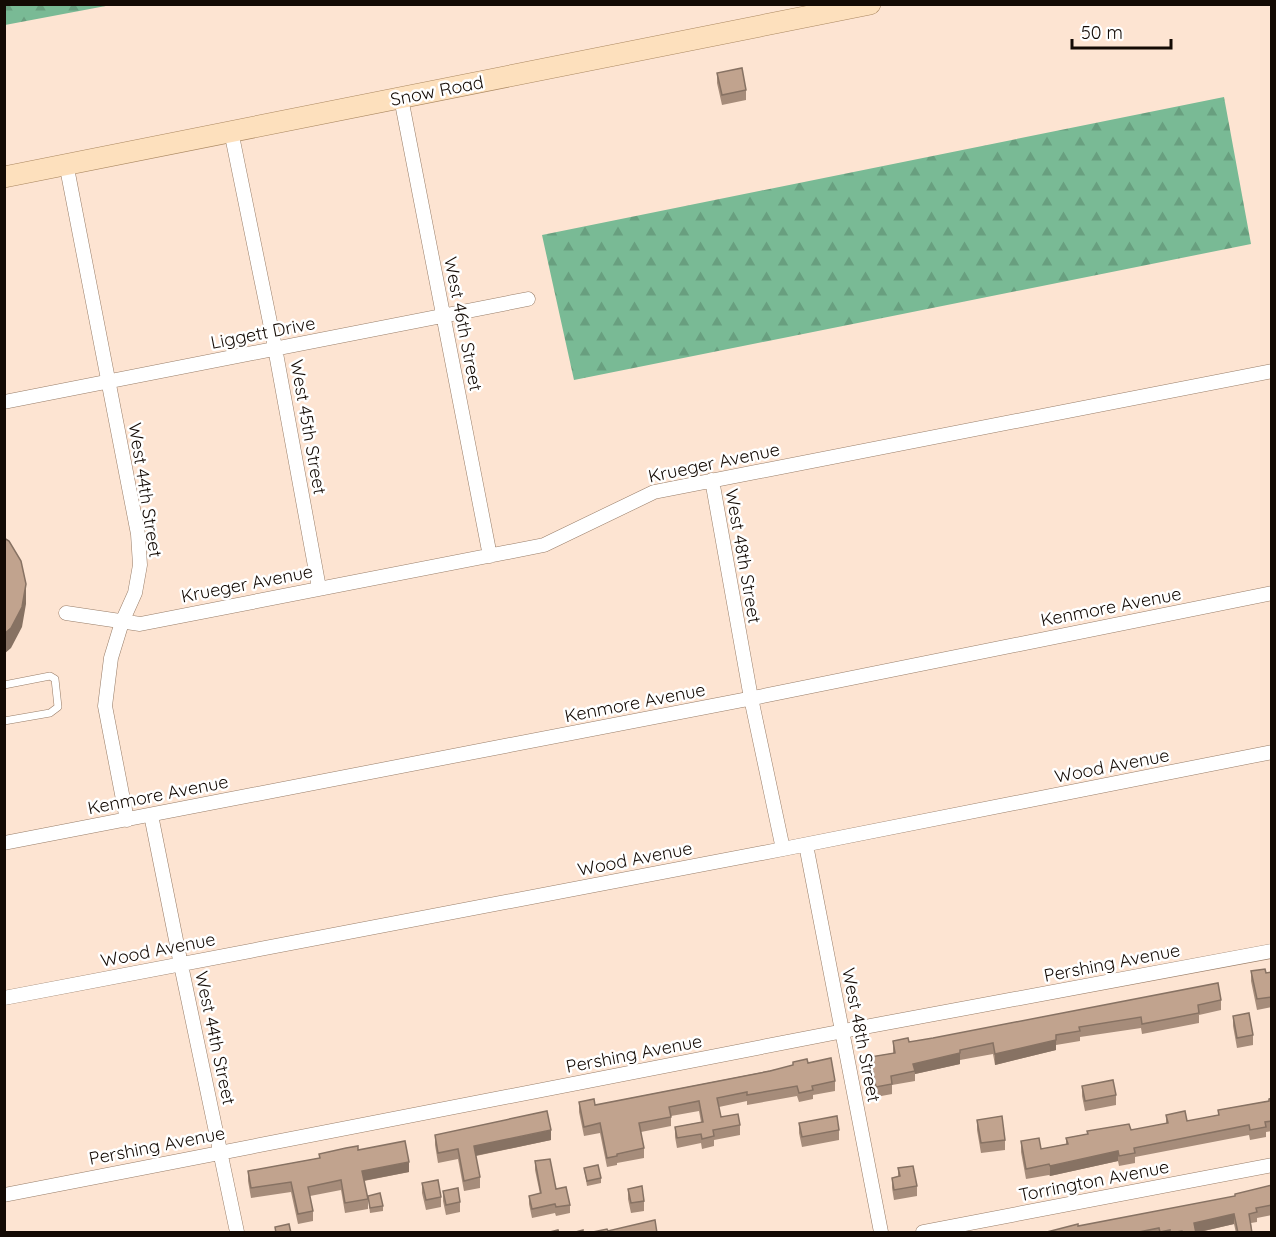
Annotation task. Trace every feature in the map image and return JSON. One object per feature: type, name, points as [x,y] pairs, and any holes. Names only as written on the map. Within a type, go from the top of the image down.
[{"type":"main road","name":"Snow Road","points":[[4,177],[870,4]]},
{"type":"street","name":"West 46th Street","points":[[401,98],[490,556]]},
{"type":"street","name":"West 45th Street","points":[[231,131],[275,348],[319,588]]},
{"type":"street","name":"West 44th Street","points":[[66,163],[138,534],[140,565],[135,593],[122,622],[111,658],[105,706],[127,820]]},
{"type":"street","name":"Liggett Drive","points":[[4,402],[528,299]]},
{"type":"street","name":"Krueger Avenue","points":[[66,613],[140,624],[490,556],[544,545],[654,492],[1272,371]]},
{"type":"street","name":"West 48th Street","points":[[712,480],[751,698],[783,849]]},
{"type":"street","name":"Kenmore Avenue","points":[[4,843],[751,698],[1272,593]]},
{"type":"street","name":"Wood Avenue","points":[[4,998],[806,845],[1272,752]]},
{"type":"street","name":"West 44th Street","points":[[152,815],[180,965],[222,1152],[237,1233]]},
{"type":"street","name":"West 48th Street","points":[[806,845],[881,1233]]},
{"type":"street","name":"Pershing Avenue","points":[[4,1195],[1272,951]]},
{"type":"street","name":"Torrington Avenue","points":[[923,1233],[1272,1165]]},
{"type":"lane","points":[[4,685],[50,676],[55,679],[58,707],[50,713],[4,721]]},
{"type":"green space","points":[[5,4],[111,4],[111,5],[5,25]]},
{"type":"green space","points":[[1224,97],[1251,244],[574,380],[542,235]]},
{"type":"building","points":[[742,68],[746,90],[722,95],[717,73]]},
{"type":"building","points":[[4,538],[9,541],[21,561],[26,584],[22,607],[11,628],[4,634]]},
{"type":"building","points":[[1265,969],[1266,973],[1272,972],[1272,997],[1257,999],[1251,971]]},
{"type":"building","points":[[1218,983],[1221,1000],[1198,1005],[1199,1013],[1142,1024],[1141,1017],[1079,1027],[1080,1031],[1056,1035],[1056,1040],[995,1054],[993,1043],[960,1050],[960,1053],[913,1064],[915,1071],[891,1076],[892,1084],[876,1087],[870,1057],[895,1053],[893,1041],[908,1038],[909,1042],[933,1038]]},
{"type":"building","points":[[1249,1013],[1253,1035],[1237,1038],[1233,1016]]},
{"type":"building","points":[[831,1058],[835,1081],[812,1086],[813,1090],[799,1093],[797,1086],[717,1098],[721,1117],[738,1114],[740,1125],[713,1130],[714,1136],[702,1139],[701,1134],[677,1138],[675,1127],[703,1122],[699,1101],[669,1107],[671,1117],[639,1123],[644,1148],[617,1154],[617,1156],[607,1158],[600,1123],[584,1127],[579,1102],[594,1099],[595,1105],[770,1071],[807,1059],[808,1063]]},
{"type":"building","points":[[1113,1080],[1116,1095],[1085,1101],[1082,1086]]},
{"type":"building","points":[[1272,1098],[1272,1121],[1265,1122],[1266,1127],[1250,1130],[1249,1125],[1134,1148],[1135,1153],[1119,1156],[1118,1151],[1026,1169],[1021,1141],[1039,1138],[1041,1149],[1068,1144],[1066,1138],[1088,1134],[1087,1131],[1129,1124],[1131,1130],[1168,1123],[1166,1115],[1185,1111],[1187,1121],[1219,1115],[1218,1110],[1269,1101]]},
{"type":"building","points":[[547,1111],[551,1130],[474,1146],[480,1177],[464,1181],[458,1149],[438,1153],[435,1135]]},
{"type":"building","points":[[837,1116],[839,1130],[802,1137],[799,1123]]},
{"type":"building","points":[[1002,1116],[1005,1140],[981,1143],[977,1120]]},
{"type":"building","points":[[405,1141],[409,1162],[362,1171],[368,1199],[345,1203],[341,1180],[308,1187],[313,1211],[298,1214],[291,1182],[251,1188],[248,1171],[320,1158],[319,1154],[346,1148],[358,1146],[358,1150]]},
{"type":"building","points":[[550,1159],[556,1189],[566,1187],[570,1205],[556,1207],[555,1204],[532,1209],[529,1196],[541,1193],[535,1161]]},
{"type":"building","points":[[598,1165],[601,1178],[587,1181],[584,1168]]},
{"type":"building","points":[[913,1166],[917,1186],[894,1190],[892,1178],[900,1176],[898,1168]]},
{"type":"building","points":[[438,1180],[441,1197],[426,1200],[422,1183]]},
{"type":"building","points":[[1272,1185],[1272,1205],[1256,1208],[1257,1212],[1249,1214],[1252,1233],[1238,1233],[1234,1214],[1194,1223],[1196,1233],[1183,1233],[1182,1231],[1170,1233],[1170,1230],[1160,1232],[1159,1228],[1134,1233],[1043,1233],[1078,1224],[1078,1226],[1235,1196],[1235,1194]]},
{"type":"building","points":[[642,1186],[644,1201],[631,1203],[628,1189]]},
{"type":"building","points":[[458,1188],[460,1202],[446,1205],[443,1191]]},
{"type":"building","points":[[380,1193],[383,1206],[370,1208],[368,1196]]},
{"type":"building","points":[[655,1220],[657,1233],[588,1233],[607,1229],[608,1231]]},
{"type":"building","points":[[289,1224],[291,1233],[276,1233],[275,1227]]}]
